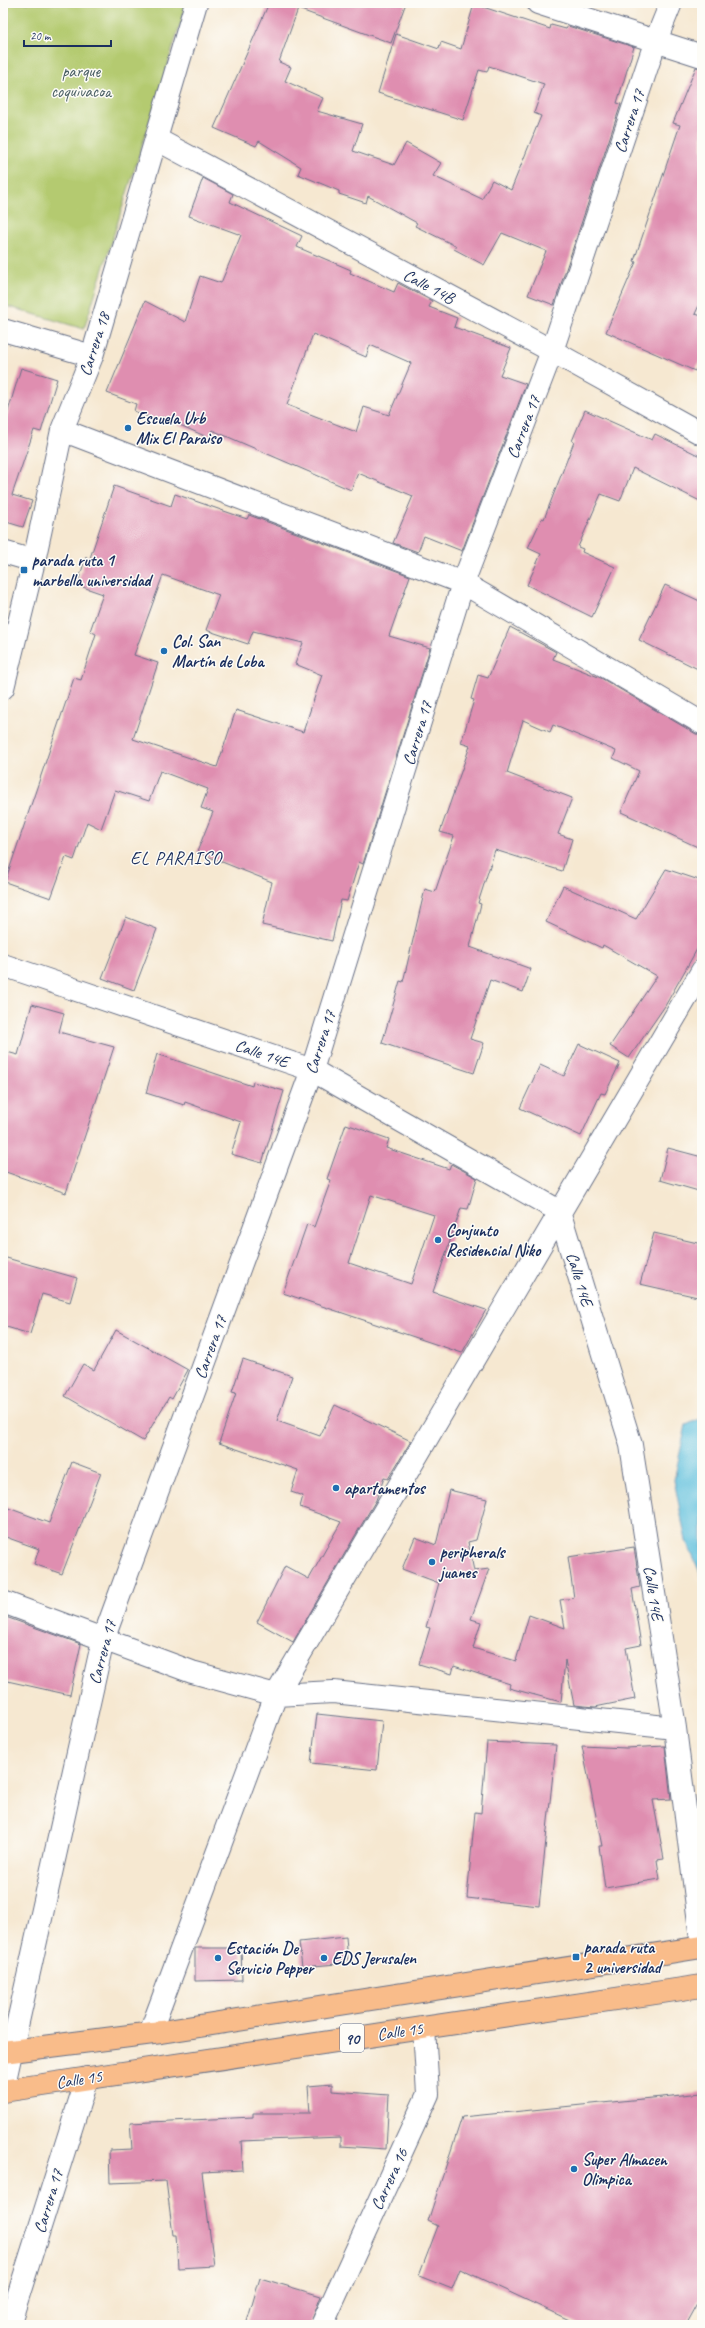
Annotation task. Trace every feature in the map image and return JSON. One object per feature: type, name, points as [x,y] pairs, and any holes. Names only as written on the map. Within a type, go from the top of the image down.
[{"type":"highway","name":"Calle 15","points":[[7,2051],[150,2034],[702,1947]]},
{"type":"highway","name":"Calle 15","points":[[3,2090],[702,1986]]},
{"type":"street","name":"Carrera 18","points":[[3,688],[34,561],[62,430],[92,356],[196,3]]},
{"type":"street","points":[[538,3],[702,56]]},
{"type":"street","name":"Carrera 17","points":[[3,2090],[7,2051],[103,1640],[312,1070],[463,584],[552,351],[656,40],[671,3]]},
{"type":"street","name":"Calle 14B","points":[[156,140],[552,351],[702,434]]},
{"type":"street","points":[[3,330],[92,356]]},
{"type":"street","points":[[62,430],[463,584],[702,723]]},
{"type":"street","points":[[3,552],[34,561]]},
{"type":"street","name":"Calle 14E","points":[[3,964],[312,1070],[559,1211],[631,1445],[675,1728],[702,1947]]},
{"type":"street","points":[[150,2034],[276,1695],[559,1211],[702,971]]},
{"type":"street","points":[[3,1602],[192,1672],[276,1695],[333,1692],[675,1728]]},
{"type":"street","name":"Carrera 16","points":[[322,2325],[428,2094],[424,2028]]},
{"type":"street","name":"Carrera 17","points":[[9,2325],[87,2078]]},
{"type":"green space","name":"parque coquivacoa","points":[[3,3],[187,3],[84,329],[3,305]]},
{"type":"water","points":[[702,1418],[702,1577],[686,1541],[674,1480],[686,1425]]},
{"type":"building","points":[[269,3],[406,3],[391,43],[298,9],[279,62],[291,67],[285,81],[323,98],[317,111],[362,124],[353,151],[394,165],[406,143],[441,163],[433,176],[482,199],[492,180],[511,190],[541,116],[534,113],[544,84],[489,66],[487,72],[479,70],[463,120],[378,93],[396,34],[439,49],[441,42],[461,49],[474,4],[550,29],[551,25],[566,29],[568,26],[634,47],[617,103],[621,104],[554,305],[528,295],[546,251],[502,233],[484,265],[454,249],[456,246],[415,226],[417,223],[368,196],[366,203],[339,194],[339,191],[298,174],[301,167],[259,141],[256,146],[214,128]]},
{"type":"building","points":[[696,67],[702,68],[702,299],[695,314],[702,316],[702,356],[695,371],[606,332],[636,262],[634,261],[680,125],[673,123]]},
{"type":"building","points":[[203,178],[233,194],[230,202],[302,236],[297,247],[351,270],[350,273],[394,292],[398,283],[432,301],[429,307],[457,318],[454,327],[511,348],[500,375],[526,384],[462,551],[424,536],[418,552],[393,543],[413,496],[358,473],[351,490],[212,430],[209,438],[162,417],[160,422],[134,411],[136,404],[107,393],[145,301],[185,322],[200,276],[221,283],[241,235],[189,216]],"holes":[[[313,334],[366,357],[370,345],[411,363],[389,415],[364,407],[356,432],[287,405]]]},
{"type":"building","points":[[21,368],[57,379],[41,432],[34,430],[12,495],[32,501],[23,527],[3,521],[3,428]]},
{"type":"building","points":[[585,410],[652,440],[655,434],[702,457],[702,502],[633,468],[620,501],[601,494],[578,547],[583,549],[582,552],[615,567],[592,617],[527,585],[541,554],[528,548],[542,518],[544,519],[574,442],[572,441]]},
{"type":"building","points":[[114,486],[171,506],[175,494],[247,519],[249,515],[410,576],[389,636],[430,648],[363,864],[359,862],[347,901],[341,900],[332,941],[262,925],[272,882],[197,852],[213,812],[201,808],[208,789],[160,771],[149,801],[115,790],[101,829],[87,822],[74,860],[66,857],[51,898],[5,882],[74,678],[81,680],[96,634],[90,631],[103,594],[77,585],[86,557],[90,558]],"holes":[[[163,575],[219,595],[206,630],[248,644],[253,631],[303,643],[295,664],[322,675],[303,732],[236,710],[217,767],[133,739],[158,663],[134,655]]]},
{"type":"building","points":[[665,585],[702,602],[702,671],[639,640]]},
{"type":"building","points":[[510,627],[556,652],[553,659],[601,678],[696,734],[702,735],[702,849],[621,812],[639,771],[613,758],[616,751],[553,725],[550,732],[523,720],[507,773],[572,798],[558,834],[572,839],[562,871],[495,850],[478,903],[481,904],[470,947],[531,969],[523,992],[490,980],[470,1039],[484,1043],[474,1073],[382,1043],[400,981],[403,982],[425,889],[435,892],[454,836],[440,832],[470,746],[461,743],[474,700],[471,699],[478,675],[488,678]]},
{"type":"building","points":[[666,869],[702,881],[702,934],[698,940],[701,942],[665,1006],[629,1058],[610,1046],[657,976],[603,945],[602,948],[546,922],[563,886],[636,919]]},
{"type":"building","points":[[126,917],[157,929],[134,990],[102,978]]},
{"type":"building","points":[[32,1004],[64,1013],[59,1032],[114,1047],[66,1193],[3,1171],[3,1051],[18,1055]]},
{"type":"building","points":[[579,1044],[620,1063],[605,1094],[601,1093],[581,1136],[520,1108],[540,1065],[564,1076]]},
{"type":"building","points":[[157,1054],[252,1086],[253,1082],[284,1091],[262,1163],[231,1154],[241,1122],[185,1102],[184,1105],[146,1093]]},
{"type":"building","points":[[346,1124],[389,1139],[386,1148],[449,1169],[451,1164],[477,1178],[468,1209],[461,1208],[433,1292],[486,1310],[462,1353],[283,1293],[307,1224],[314,1227],[331,1180],[327,1179]],"holes":[[[371,1195],[434,1215],[411,1284],[349,1263]]]},
{"type":"building","points":[[668,1148],[702,1157],[702,1192],[660,1180]]},
{"type":"building","points":[[654,1233],[702,1244],[702,1298],[640,1284]]},
{"type":"building","points":[[3,1257],[77,1278],[70,1302],[42,1294],[30,1334],[3,1326]]},
{"type":"building","points":[[116,1330],[188,1370],[172,1399],[169,1397],[143,1441],[65,1396],[83,1364],[94,1370]]},
{"type":"building","points":[[243,1359],[292,1376],[277,1421],[320,1436],[335,1405],[411,1441],[388,1479],[384,1478],[376,1500],[293,1642],[257,1622],[285,1566],[309,1579],[341,1522],[300,1507],[303,1496],[291,1492],[298,1470],[219,1443],[236,1393],[232,1392]]},
{"type":"building","points":[[72,1462],[101,1473],[62,1574],[34,1564],[39,1549],[3,1536],[3,1506],[49,1523]]},
{"type":"building","points":[[449,1490],[487,1499],[476,1540],[468,1542],[474,1571],[489,1569],[471,1619],[481,1622],[473,1648],[516,1661],[529,1615],[565,1628],[560,1600],[574,1598],[568,1557],[634,1547],[640,1587],[632,1589],[641,1645],[626,1648],[635,1699],[595,1707],[574,1705],[565,1660],[561,1702],[509,1688],[510,1684],[454,1666],[452,1674],[419,1664],[430,1628],[426,1627],[439,1583],[402,1569],[415,1537],[436,1545]]},
{"type":"building","points":[[3,1616],[81,1644],[70,1695],[3,1680]]},
{"type":"building","points":[[317,1714],[382,1721],[377,1770],[311,1763]]},
{"type":"building","points":[[487,1742],[556,1745],[539,1906],[467,1898],[475,1812],[481,1813]]},
{"type":"building","points":[[582,1746],[626,1748],[665,1746],[671,1799],[653,1800],[664,1859],[657,1860],[660,1879],[605,1888],[599,1846],[602,1846]]},
{"type":"building","name":"EDS Jerusalen","points":[[346,1937],[348,1963],[302,1967],[299,1942]]},
{"type":"building","name":"Estación De Servicio Pepper","points":[[195,1948],[241,1948],[242,1980],[195,1981]]},
{"type":"building","points":[[332,2084],[332,2091],[389,2095],[386,2149],[341,2146],[341,2137],[241,2141],[243,2170],[202,2172],[214,2266],[178,2268],[176,2235],[173,2235],[166,2181],[110,2183],[109,2150],[132,2149],[130,2123],[253,2117],[253,2113],[310,2113],[308,2086]]},
{"type":"building","name":"Super Almacen Olimpica","points":[[702,2093],[702,2296],[686,2325],[580,2325],[460,2269],[452,2289],[419,2276],[438,2226],[428,2221],[462,2117]]},
{"type":"building","points":[[260,2278],[321,2296],[310,2325],[246,2325]]},
{"type":"place","name":"Escuela Urb Mix El Paraiso","points":[[128,428]]},
{"type":"place","name":"parada ruta 1 marbella universidad","points":[[24,570]]},
{"type":"place","name":"Col. San Martín de Loba","points":[[164,651]]},
{"type":"place","name":"Conjunto Residencial Niko","points":[[438,1240]]},
{"type":"place","name":"apartamentos","points":[[336,1488]]},
{"type":"place","name":"peripherals juanes","points":[[432,1562]]},
{"type":"place","name":"parada ruta 2 universidad","points":[[576,1957]]},
{"type":"place","name":"Estación De Servicio Pepper","points":[[218,1958]]},
{"type":"place","name":"EDS Jerusalen","points":[[324,1958]]},
{"type":"place","name":"Super Almacen Olimpica","points":[[574,2169]]},
{"type":"district","name":"EL PARAISO","points":[[176,858]]}]
